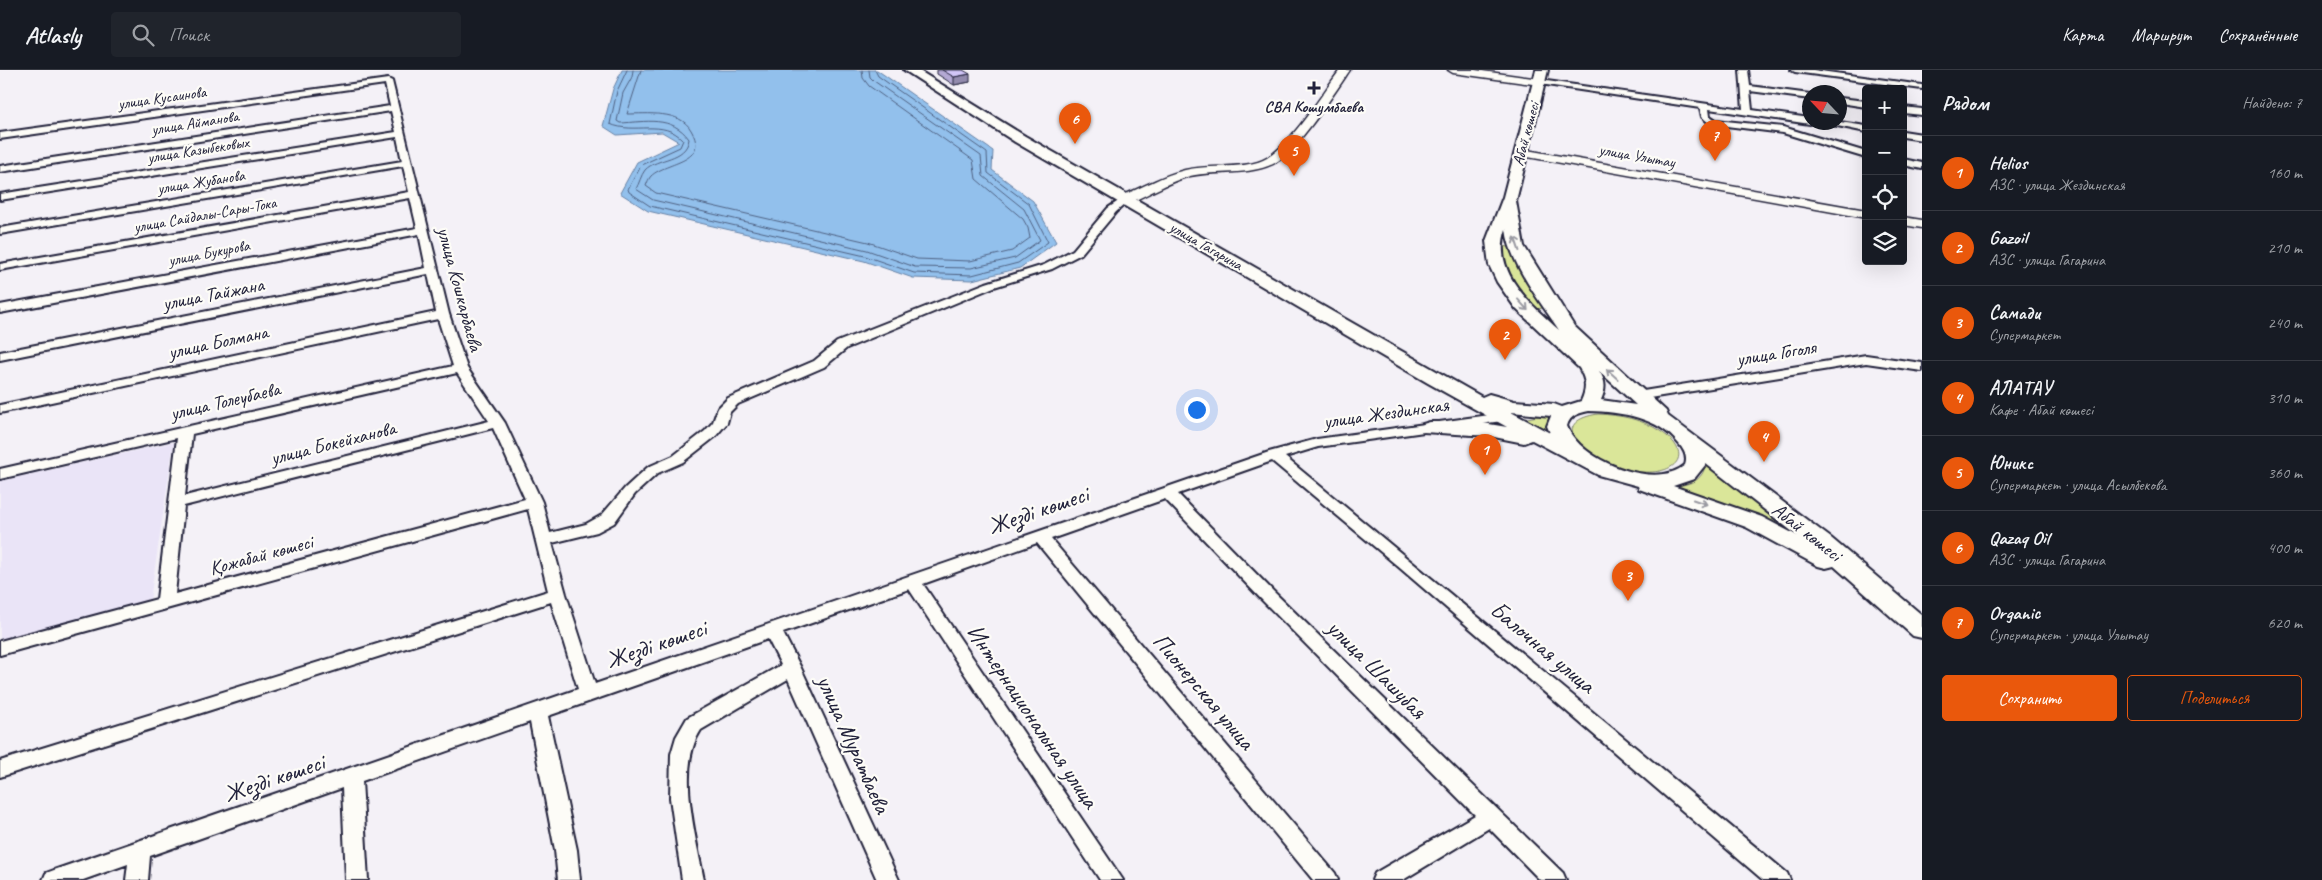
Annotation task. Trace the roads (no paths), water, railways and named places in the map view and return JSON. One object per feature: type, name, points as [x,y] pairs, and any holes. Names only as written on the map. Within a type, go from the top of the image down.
[{"type":"main road","name":"улица Гагарина","points":[[910,70],[1020,139],[1435,380],[1585,460]]},
{"type":"main road","name":"Абай көшесі","points":[[1541,76],[1510,197],[1494,241],[1497,265],[1505,282],[1522,305],[1586,365],[1595,379],[1595,392],[1584,406]]},
{"type":"main road","name":"Абай көшесі","points":[[1510,197],[1512,227],[1516,246],[1545,296],[1568,330],[1637,396],[1682,435],[1823,543],[1922,629]]},
{"type":"main road","points":[[1435,380],[1497,403],[1513,407],[1554,410]]},
{"type":"main road","points":[[1430,428],[1445,420],[1453,410],[1449,394],[1435,380]]},
{"type":"main road","points":[[1504,417],[1584,406],[1637,396]]},
{"type":"main road","points":[[1585,460],[1570,450],[1560,438],[1557,428],[1558,418],[1566,411],[1584,406],[1606,405],[1642,413],[1682,435],[1695,452],[1696,463],[1691,472],[1679,478],[1662,481],[1620,476]]},
{"type":"main road","points":[[1430,428],[1476,427],[1504,431],[1585,460],[1620,476],[1754,522],[1798,543],[1885,598]]},
{"type":"street","points":[[543,540],[591,528],[608,519],[630,491],[653,470],[678,459],[710,434],[720,423],[723,411],[733,401],[819,364],[842,345],[990,285],[1048,267],[1077,252],[1112,210],[1126,199],[1187,173],[1227,168],[1250,168],[1270,161],[1286,149],[1345,70]]},
{"type":"street","points":[[1453,70],[1541,76],[1704,105],[1802,120]]},
{"type":"street","points":[[1744,70],[1748,112]]},
{"type":"street","points":[[1795,70],[1922,87]]},
{"type":"street","name":"улица Кошкарбаева","points":[[388,81],[444,314],[460,368],[498,423],[534,502],[557,594],[589,694]]},
{"type":"street","name":"улица Кусаинова","points":[[2,136],[388,81]]},
{"type":"street","points":[[1747,88],[1802,96]]},
{"type":"street","points":[[1847,102],[1862,104]]},
{"type":"street","points":[[1704,105],[1706,117],[1713,122],[1783,130],[1820,140],[1846,151],[1862,154]]},
{"type":"street","name":"улица Айманова","points":[[0,169],[396,108]]},
{"type":"street","points":[[1907,110],[1922,112]]},
{"type":"street","points":[[1847,126],[1862,128]]},
{"type":"street","name":"улица Казыбековых","points":[[0,196],[400,134]]},
{"type":"street","points":[[1907,135],[1922,137]]},
{"type":"street","points":[[0,146],[2,136]]},
{"type":"street","name":"улица Улытау","points":[[1521,153],[1862,213]]},
{"type":"street","name":"улица Жубанова","points":[[0,231],[407,163]]},
{"type":"street","points":[[1907,163],[1922,166]]},
{"type":"street","name":"улица Сайдалы-Сары-Тока","points":[[0,267],[415,194]]},
{"type":"street","points":[[1907,222],[1922,224]]},
{"type":"street","name":"улица Букурова","points":[[0,309],[424,230]]},
{"type":"street","name":"улица Тайжана","points":[[0,356],[433,270]]},
{"type":"street","name":"улица Болмана","points":[[0,409],[444,314]]},
{"type":"street","name":"улица Гоголя","points":[[1637,396],[1866,359],[1922,367]]},
{"type":"street","name":"улица Толеубаева","points":[[0,474],[460,368]]},
{"type":"street","name":"улица Жездинская","points":[[1274,455],[1316,443],[1504,417]]},
{"type":"street","name":"улица Бокейханова","points":[[177,503],[498,423]]},
{"type":"street","points":[[165,603],[185,431]]},
{"type":"street","name":"Жезді көшесі","points":[[54,880],[538,713],[912,580],[1274,455]]},
{"type":"street","name":"Балочная улица","points":[[1274,455],[1400,558],[1779,880]]},
{"type":"street","name":"улица Шашубая","points":[[1167,492],[1555,880]]},
{"type":"street","name":"Қожабай көшесі","points":[[0,648],[534,502]]},
{"type":"street","name":"Пионерская улица","points":[[1040,536],[1327,880]]},
{"type":"street","name":"Интернациональная улица","points":[[912,580],[1112,880]]},
{"type":"street","points":[[0,769],[557,594]]},
{"type":"street","name":"улица Муратбаева","points":[[772,630],[792,668],[888,880]]},
{"type":"street","points":[[693,880],[678,788],[684,737],[694,724],[792,668]]},
{"type":"street","points":[[538,713],[566,850],[569,880]]},
{"type":"street","points":[[352,777],[357,880]]},
{"type":"street","points":[[1383,880],[1491,816]]},
{"type":"street","points":[[137,880],[140,851]]},
{"type":"water","points":[[622,70],[877,70],[993,151],[992,170],[1033,201],[1056,242],[1020,268],[972,280],[913,278],[864,261],[648,211],[620,193],[637,162],[679,142],[662,132],[617,135],[603,126],[613,89]]},
{"type":"place","name":"СВА Кошумбаева","points":[[1314,88]]},
{"type":"place","name":"Qazaq Oil","points":[[1075,144]]},
{"type":"place","name":"Organic","points":[[1715,161]]},
{"type":"place","name":"Юникс","points":[[1294,176]]},
{"type":"place","name":"Gazoil","points":[[1505,360]]},
{"type":"place","name":"АЛАТАУ","points":[[1764,462]]},
{"type":"place","name":"Helios","points":[[1485,475]]},
{"type":"place","name":"Самади","points":[[1628,601]]}]
